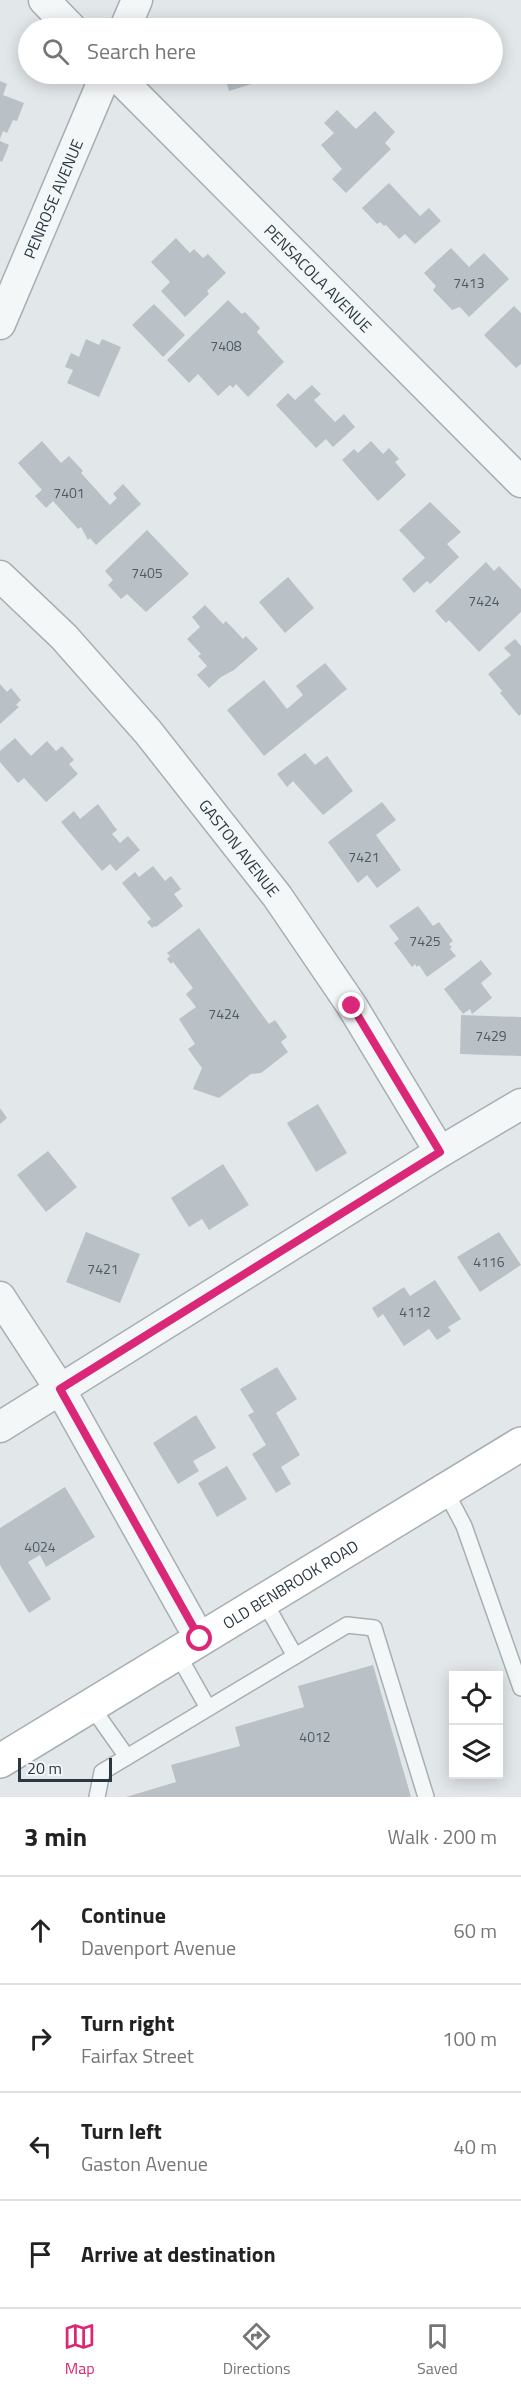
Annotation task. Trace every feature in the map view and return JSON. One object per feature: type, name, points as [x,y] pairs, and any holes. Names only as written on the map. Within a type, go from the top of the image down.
[{"type":"street","points":[[44,0],[61,18]]},
{"type":"street","points":[[129,18],[137,0]]},
{"type":"street","name":"PENROSE AVENUE","points":[[0,324],[102,84]]},
{"type":"street","name":"PENSACOLA AVENUE","points":[[125,84],[521,483]]},
{"type":"street","name":"GASTON AVENUE","points":[[0,576],[64,637],[148,732],[277,896],[352,1006],[440,1152]]},
{"type":"street","points":[[0,1427],[440,1152],[521,1104]]},
{"type":"street","points":[[0,1297],[60,1389],[188,1646]]},
{"type":"street","name":"OLD BENBROOK ROAD","points":[[0,1761],[521,1444]]},
{"type":"lane","points":[[445,1490],[464,1526],[521,1688]]},
{"type":"lane","points":[[264,1601],[295,1656]]},
{"type":"lane","points":[[97,1797],[102,1772],[346,1625],[374,1628],[426,1797]]},
{"type":"lane","points":[[188,1646],[208,1708]]},
{"type":"lane","points":[[91,1706],[127,1757]]},
{"type":"building","points":[[0,81],[7,84],[3,95],[24,103],[17,121],[13,120],[7,133],[3,131],[0,139]]},
{"type":"building","points":[[227,84],[251,84],[229,91]]},
{"type":"building","points":[[337,110],[356,129],[375,111],[395,132],[385,143],[391,149],[346,193],[332,179],[342,169],[321,145],[334,133],[324,123]]},
{"type":"building","points":[[0,141],[9,145],[2,162],[0,161]]},
{"type":"building","points":[[389,183],[420,216],[429,208],[441,221],[415,244],[405,234],[399,239],[386,225],[380,222],[377,224],[362,208]]},
{"type":"building","points":[[176,238],[190,253],[194,249],[203,258],[208,254],[226,273],[207,291],[209,294],[185,317],[161,291],[170,282],[151,262]]},
{"type":"building","points":[[451,248],[469,267],[484,253],[509,279],[469,317],[460,307],[452,310],[433,290],[436,286],[424,273]]},
{"type":"building","points":[[228,300],[242,314],[245,312],[260,328],[257,332],[284,362],[248,397],[236,384],[233,388],[230,385],[218,396],[198,374],[189,383],[167,360]]},
{"type":"building","points":[[154,304],[185,335],[163,357],[132,325]]},
{"type":"building","points":[[514,306],[521,313],[521,364],[516,368],[484,335]]},
{"type":"building","points":[[86,339],[99,345],[102,339],[121,347],[99,397],[67,383],[73,370],[65,367],[71,353],[79,357]]},
{"type":"building","points":[[312,385],[321,394],[314,400],[335,422],[344,414],[355,427],[333,447],[326,439],[316,448],[276,405],[288,393],[295,400]]},
{"type":"building","points":[[42,441],[61,463],[69,456],[110,505],[117,498],[113,494],[123,484],[141,504],[96,545],[90,538],[88,540],[81,527],[78,529],[53,501],[46,508],[35,496],[42,490],[18,463]]},
{"type":"building","points":[[371,441],[383,454],[389,448],[399,459],[395,462],[406,475],[378,501],[342,460],[354,449],[358,453]]},
{"type":"building","points":[[430,502],[461,532],[447,544],[459,557],[430,584],[427,581],[414,593],[402,579],[425,558],[399,530]]},
{"type":"building","points":[[147,530],[189,574],[146,612],[127,594],[121,599],[108,585],[113,580],[105,571]]},
{"type":"building","points":[[486,562],[494,571],[499,566],[521,589],[521,612],[479,652],[449,620],[446,623],[435,611]]},
{"type":"building","points":[[288,577],[314,608],[285,633],[259,602]]},
{"type":"building","points":[[205,605],[223,624],[226,621],[243,639],[246,636],[258,649],[209,688],[197,675],[207,666],[198,656],[201,654],[187,639],[200,627],[192,617]]},
{"type":"building","points":[[515,639],[521,646],[521,714],[519,716],[488,674],[511,655],[504,648]]},
{"type":"building","points":[[325,663],[347,689],[264,756],[227,710],[264,680],[287,709],[303,695],[296,686]]},
{"type":"building","points":[[0,684],[7,692],[11,688],[21,700],[16,705],[19,707],[0,724]]},
{"type":"building","points":[[15,738],[31,756],[47,741],[56,751],[62,746],[74,760],[69,764],[78,774],[46,802],[24,778],[18,783],[0,762],[0,751]]},
{"type":"building","points":[[305,753],[315,765],[327,756],[353,791],[323,815],[293,781],[287,787],[277,774]]},
{"type":"building","points":[[382,802],[396,820],[376,835],[401,870],[377,888],[367,875],[358,883],[328,842]]},
{"type":"building","points":[[98,804],[117,830],[112,834],[120,843],[128,836],[140,850],[116,871],[110,864],[102,871],[61,822],[74,811],[80,819]]},
{"type":"building","points":[[153,866],[165,881],[171,876],[181,889],[174,894],[183,906],[152,928],[147,922],[151,919],[122,883],[135,872],[139,877]]},
{"type":"building","points":[[418,906],[433,926],[439,922],[453,941],[449,944],[452,947],[450,949],[456,956],[427,977],[419,965],[417,967],[415,964],[412,967],[394,943],[399,939],[389,926]]},
{"type":"building","points":[[199,928],[269,1024],[275,1020],[287,1037],[281,1042],[288,1052],[261,1073],[251,1074],[219,1098],[193,1089],[202,1068],[188,1049],[195,1044],[179,1019],[196,1007],[186,994],[193,988],[173,962],[171,964],[167,959],[170,956],[167,953]]},
{"type":"building","points":[[481,960],[492,974],[481,983],[492,998],[472,1014],[470,1009],[463,1014],[444,989]]},
{"type":"building","points":[[461,1015],[521,1017],[521,1056],[460,1054]]},
{"type":"building","points":[[318,1104],[347,1153],[316,1172],[287,1123]]},
{"type":"building","points":[[0,1108],[7,1118],[0,1124]]},
{"type":"building","points":[[48,1151],[77,1187],[46,1212],[17,1175]]},
{"type":"building","points":[[223,1164],[249,1205],[209,1230],[202,1219],[189,1227],[171,1198]]},
{"type":"building","points":[[86,1232],[140,1254],[120,1303],[66,1282]]},
{"type":"building","points":[[499,1232],[521,1265],[480,1292],[457,1257]]},
{"type":"building","points":[[435,1280],[461,1319],[448,1327],[451,1331],[437,1340],[429,1329],[404,1346],[383,1314],[378,1318],[372,1308],[404,1287],[410,1296]]},
{"type":"building","points":[[277,1367],[297,1399],[276,1413],[300,1455],[281,1467],[291,1484],[276,1493],[252,1454],[266,1445],[248,1415],[254,1412],[240,1389]]},
{"type":"building","points":[[196,1415],[216,1448],[193,1461],[199,1471],[178,1484],[153,1443]]},
{"type":"building","points":[[227,1466],[247,1499],[217,1517],[198,1483]]},
{"type":"building","points":[[65,1487],[95,1537],[46,1567],[40,1555],[28,1562],[51,1599],[29,1613],[0,1565],[0,1528]]},
{"type":"building","points":[[373,1665],[411,1797],[126,1797],[176,1782],[171,1765],[240,1746],[235,1727],[304,1707],[298,1686]]},
{"type":"route","points":[[200,1639],[60,1389],[440,1152],[352,1006]]}]
